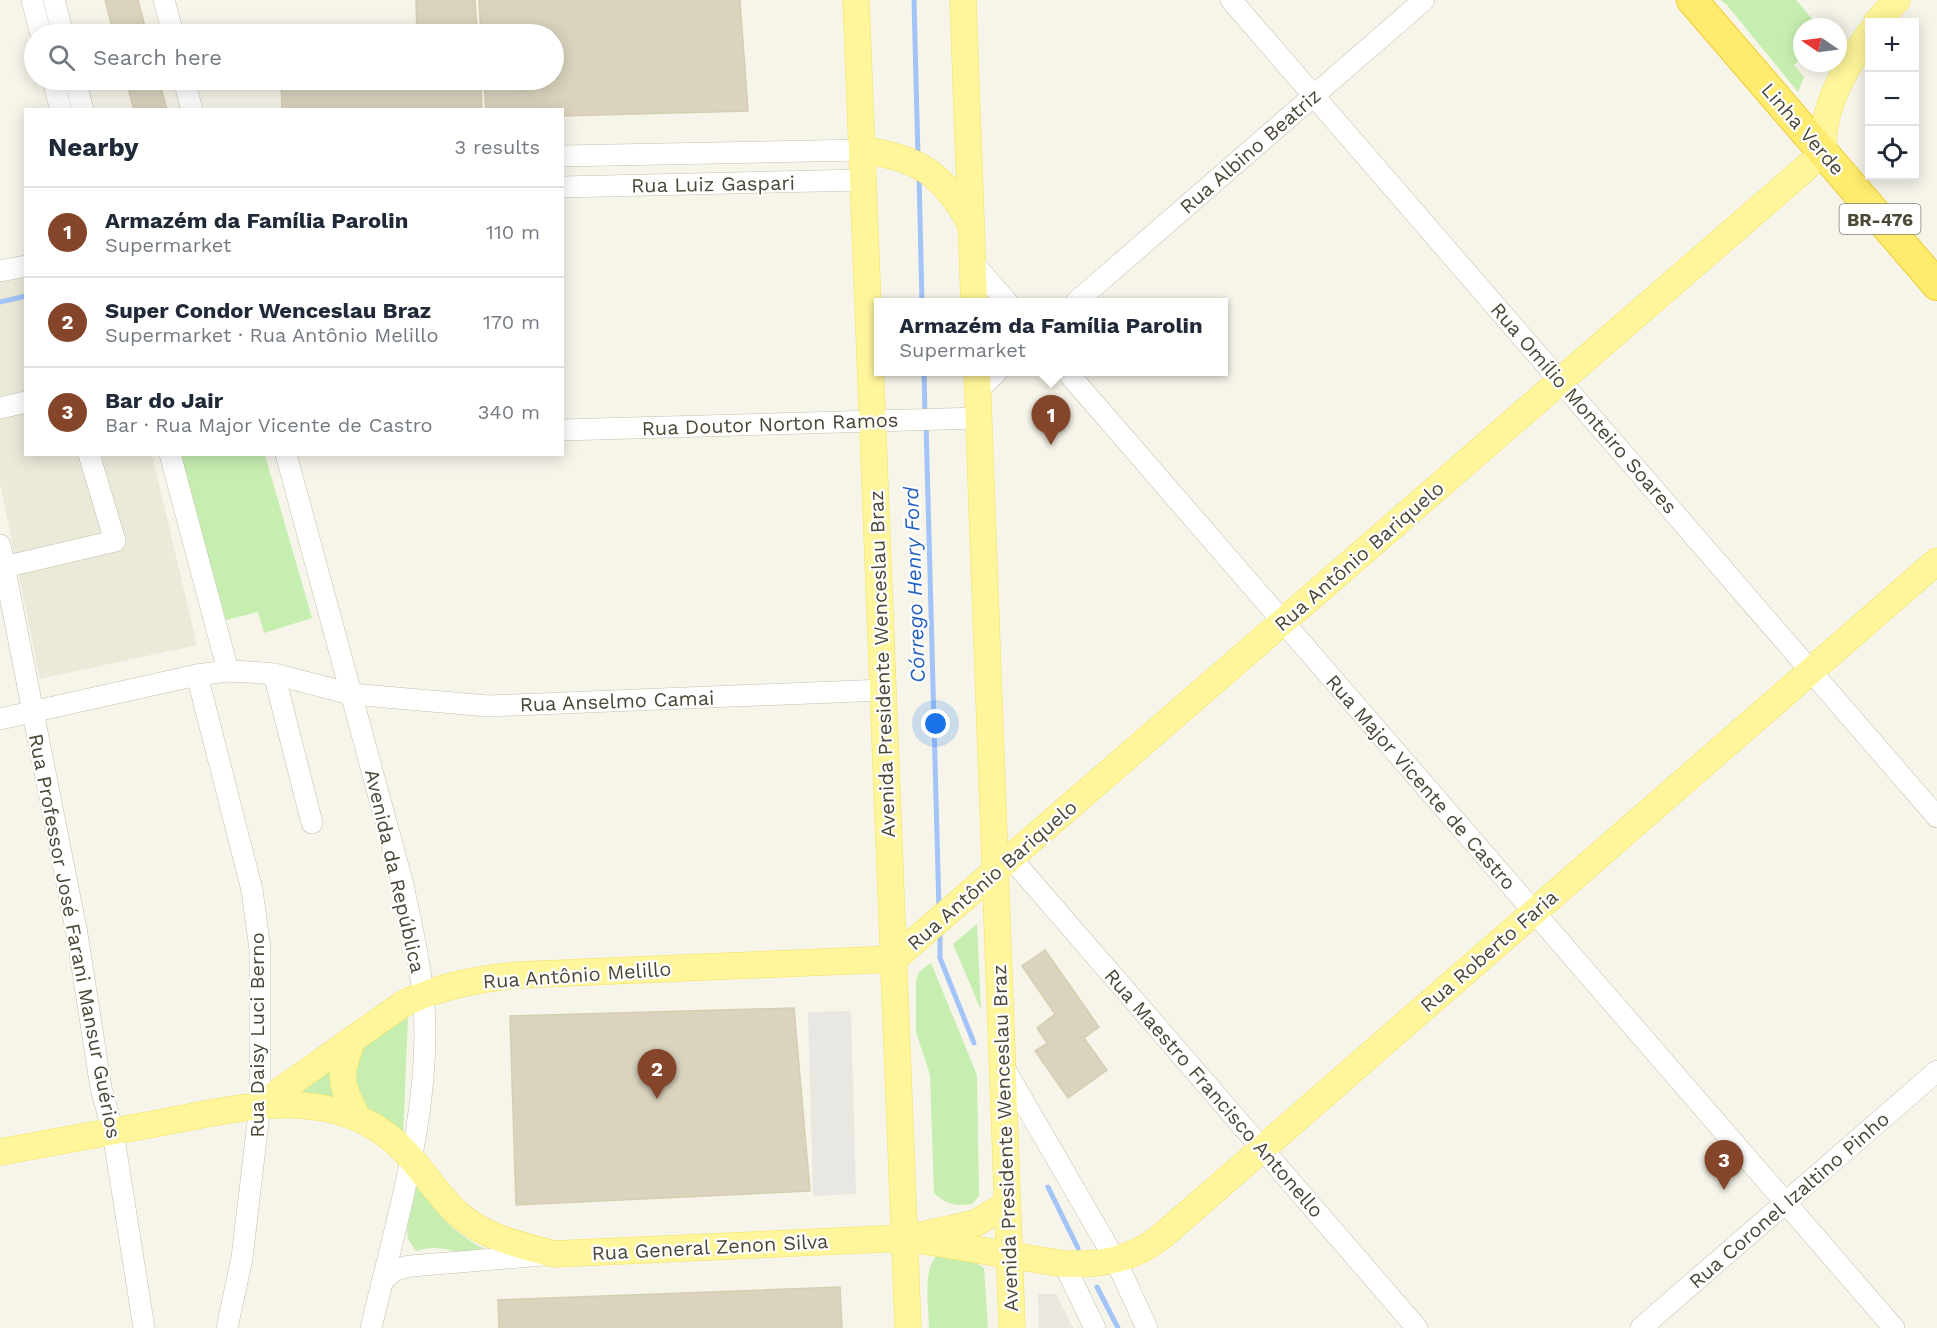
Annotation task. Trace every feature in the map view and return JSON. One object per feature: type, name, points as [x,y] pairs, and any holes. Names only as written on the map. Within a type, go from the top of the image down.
[{"type":"highway","name":"Linha Verde","points":[[1692,0],[1937,285]]},
{"type":"main road","name":"Avenida Presidente Wenceslau Braz","points":[[856,0],[868,151],[863,180],[874,320]]},
{"type":"main road","points":[[963,0],[974,298]]},
{"type":"main road","points":[[1881,18],[1897,0]]},
{"type":"main road","points":[[1823,153],[1825,126],[1830,107],[1850,63],[1865,39]]},
{"type":"main road","points":[[868,151],[907,159],[936,176],[958,201],[971,226]]},
{"type":"main road","name":"Rua Antônio Bariquelo","points":[[894,959],[1823,153]]},
{"type":"main road","name":"Avenida Presidente Wenceslau Braz","points":[[878,376],[882,421],[883,690],[908,1328]]},
{"type":"main road","name":"Avenida Presidente Wenceslau Braz","points":[[977,381],[1003,865],[1002,1065],[1012,1328]]},
{"type":"main road","name":"Rua Roberto Faria","points":[[1009,1255],[1064,1264],[1082,1264],[1116,1261],[1149,1247],[1937,561]]},
{"type":"main road","name":"Rua Antônio Melillo","points":[[260,1105],[385,1016],[423,994],[485,978],[894,959]]},
{"type":"main road","points":[[353,1039],[344,1061],[341,1079],[346,1095],[358,1118]]},
{"type":"main road","points":[[0,1152],[260,1105],[319,1107],[358,1118],[396,1142],[411,1157],[444,1200],[471,1224],[508,1241],[554,1254]]},
{"type":"main road","points":[[905,1238],[975,1223],[1007,1204]]},
{"type":"main road","name":"Rua General Zenon Silva","points":[[554,1254],[905,1238],[1009,1255]]},
{"type":"street","points":[[32,0],[38,24]]},
{"type":"street","points":[[54,0],[60,24]]},
{"type":"street","points":[[164,0],[170,24]]},
{"type":"street","name":"Rua Omílio Monteiro Soares","points":[[1231,0],[1937,817]]},
{"type":"street","name":"Rua Albino Beatriz","points":[[1082,298],[1424,0]]},
{"type":"street","points":[[56,90],[60,108]]},
{"type":"street","points":[[78,90],[82,108]]},
{"type":"street","points":[[187,90],[191,108]]},
{"type":"street","name":"Rua Luiz Gaspari","points":[[564,156],[868,151]]},
{"type":"street","name":"Rua Luiz Gaspari","points":[[564,187],[863,180]]},
{"type":"street","points":[[973,263],[1003,298]]},
{"type":"street","points":[[0,271],[24,266]]},
{"type":"street","name":"Rua Major Vicente de Castro","points":[[1070,376],[1894,1328]]},
{"type":"street","points":[[0,408],[24,402]]},
{"type":"street","name":"Rua Doutor Norton Ramos","points":[[564,430],[978,418]]},
{"type":"street","points":[[4,567],[115,541],[90,456]]},
{"type":"street","points":[[171,456],[228,670]]},
{"type":"street","name":"Avenida da República","points":[[286,456],[402,881],[423,994],[423,1084],[411,1157],[371,1328]]},
{"type":"street","name":"Rua Professor José Farani Mansur Guérios","points":[[0,545],[76,934],[101,1088],[113,1132],[144,1328]]},
{"type":"street","name":"Rua Anselmo Camai","points":[[0,718],[228,670],[274,674],[351,694],[488,706],[883,690]]},
{"type":"street","points":[[274,674],[312,823]]},
{"type":"street","name":"Rua Daisy Luci Berno","points":[[197,675],[257,918],[260,966],[260,1105],[242,1258],[227,1328]]},
{"type":"street","name":"Rua Maestro Francisco Antonello","points":[[1003,865],[1262,1149],[1417,1328]]},
{"type":"street","points":[[1002,1065],[1116,1261],[1147,1328]]},
{"type":"street","name":"Rua Coronel Izaltino Pinho","points":[[1641,1328],[1937,1071]]},
{"type":"street","points":[[394,1228],[411,1266]]},
{"type":"street","name":"Rua General Zenon Silva","points":[[382,1282],[391,1272],[411,1266],[554,1254]]},
{"type":"street","points":[[1064,1264],[1095,1328]]},
{"type":"shaded area","points":[[24,276],[24,456],[152,456],[197,645],[40,679],[0,483],[0,279]]},
{"type":"shaded area","points":[[851,1011],[856,1194],[813,1196],[808,1012]]},
{"type":"shaded area","points":[[1038,1294],[1056,1294],[1073,1328],[1039,1328]]},
{"type":"green space","points":[[1720,0],[1796,0],[1811,18],[1793,18],[1793,72],[1800,72],[1804,77],[1798,92],[1726,4]]},
{"type":"green space","points":[[180,456],[265,456],[312,618],[264,633],[258,612],[226,620]]},
{"type":"green space","points":[[977,924],[981,1010],[953,944]]},
{"type":"green space","points":[[931,963],[977,1075],[979,1196],[972,1204],[952,1204],[934,1193],[930,1075],[916,1032],[916,981],[919,972]]},
{"type":"green space","points":[[408,1017],[403,1138],[367,1110],[354,1089],[354,1058],[362,1047]]},
{"type":"green space","points":[[330,1063],[340,1104],[283,1096]]},
{"type":"green space","points":[[417,1185],[450,1225],[469,1240],[494,1254],[469,1254],[437,1248],[416,1251],[408,1239],[407,1229]]},
{"type":"green space","points":[[937,1256],[977,1263],[984,1268],[988,1328],[929,1328],[929,1270]]},
{"type":"building","points":[[105,0],[138,0],[144,24],[111,24]]},
{"type":"building","points":[[416,0],[475,0],[476,24],[417,24]]},
{"type":"building","points":[[479,0],[740,0],[748,111],[564,116],[564,108],[486,108],[485,90],[564,90],[564,24],[480,24]]},
{"type":"building","points":[[129,90],[162,90],[166,108],[133,108]]},
{"type":"building","points":[[281,90],[481,90],[482,108],[282,108]]},
{"type":"building","points":[[1045,950],[1099,1027],[1084,1038],[1107,1070],[1068,1098],[1035,1051],[1047,1043],[1037,1028],[1055,1014],[1022,966]]},
{"type":"building","points":[[794,1008],[810,1191],[516,1205],[510,1016]]},
{"type":"building","points":[[840,1287],[842,1328],[499,1328],[498,1300]]},
{"type":"waterway","name":"Córrego Henry Ford","points":[[914,0],[918,157]]},
{"type":"waterway","name":"Córrego Henry Ford","points":[[919,175],[922,298]]},
{"type":"waterway","points":[[0,302],[24,296]]},
{"type":"waterway","name":"Córrego Henry Ford","points":[[924,376],[925,415]]},
{"type":"waterway","name":"Córrego Henry Ford","points":[[926,424],[939,910]]},
{"type":"waterway","name":"Córrego Henry Ford","points":[[940,931],[940,958],[974,1043]]},
{"type":"waterway","name":"Córrego Henry Ford","points":[[1048,1187],[1078,1248]]},
{"type":"waterway","name":"Córrego Henry Ford","points":[[1097,1287],[1118,1328]]},
{"type":"place","name":"Armazém da Família Parolin","points":[[1051,445]]},
{"type":"place","name":"Super Condor Wenceslau Braz","points":[[657,1099]]},
{"type":"place","name":"Bar do Jair","points":[[1724,1190]]}]
